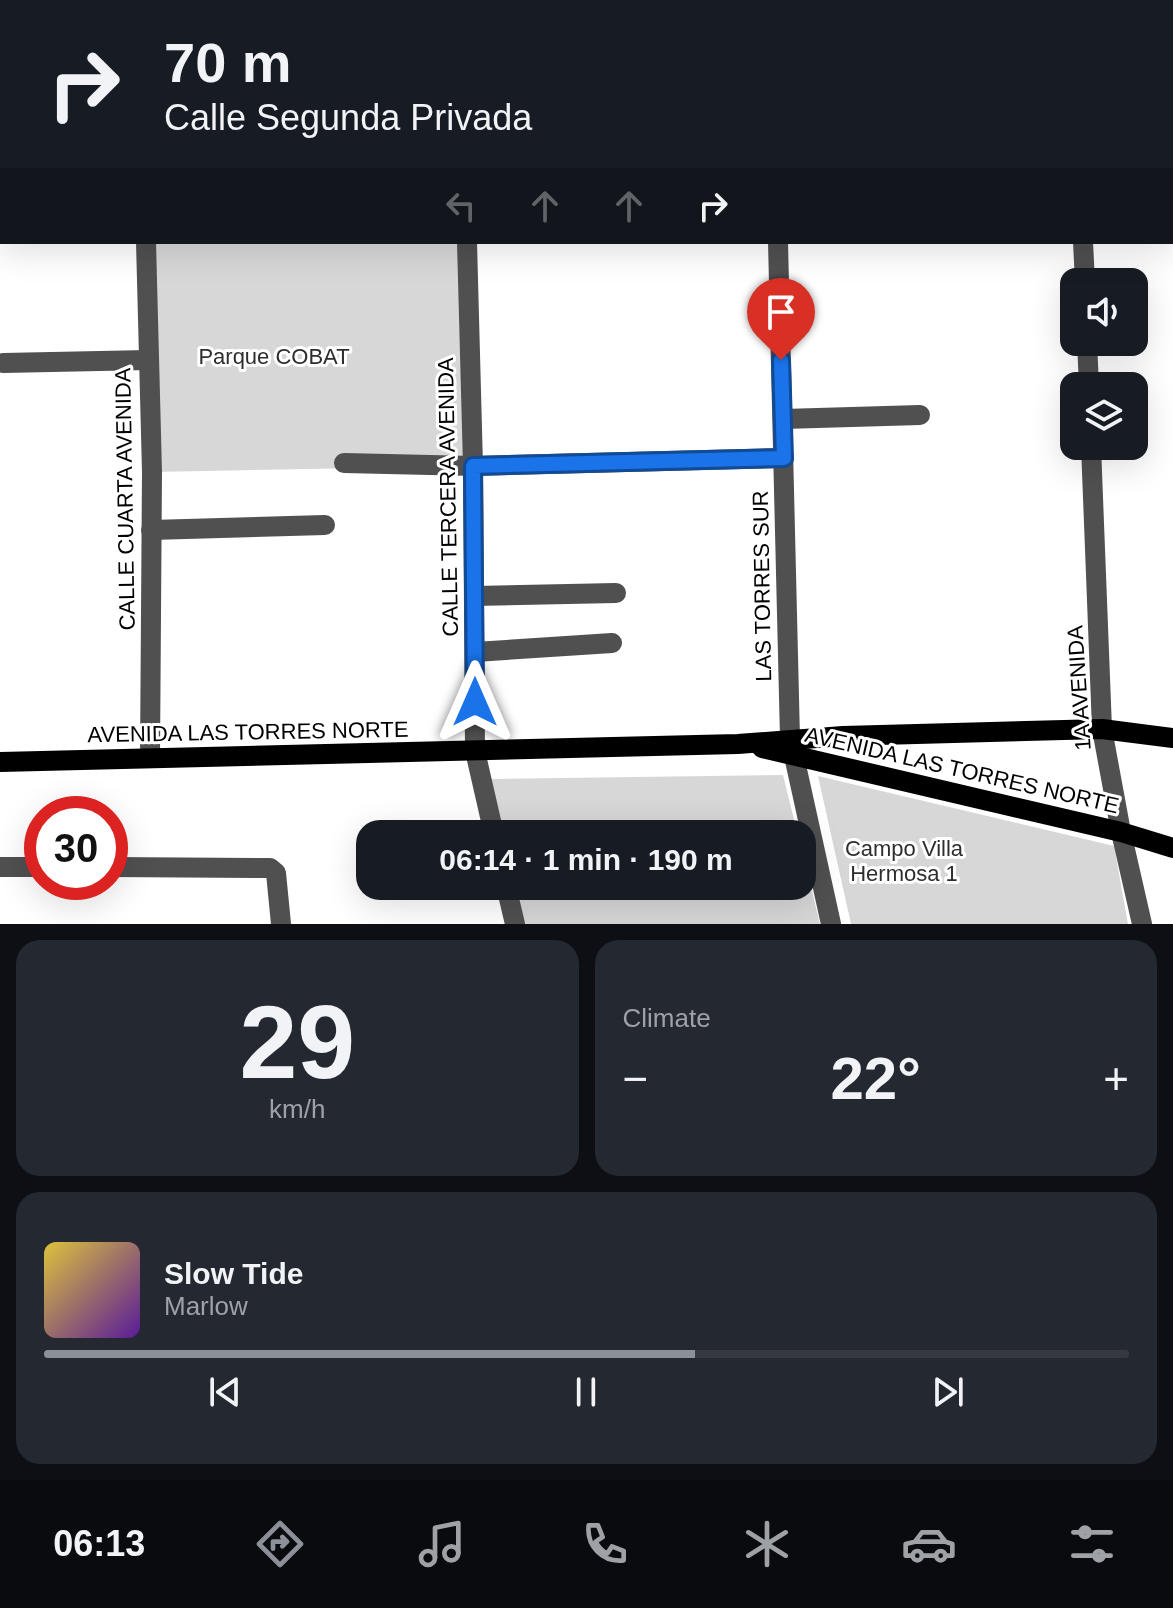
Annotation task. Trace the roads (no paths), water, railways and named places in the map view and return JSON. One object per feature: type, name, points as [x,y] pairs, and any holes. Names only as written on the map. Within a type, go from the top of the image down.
[{"type":"main road","points":[[790,746],[1102,729],[1173,738]]},
{"type":"main road","name":"AVENIDA LAS TORRES NORTE","points":[[0,762],[738,744],[790,746],[1173,848]]},
{"type":"street","name":"CALLE CUARTA AVENIDA","points":[[146,244],[151,530],[150,756]]},
{"type":"street","name":"CALLE TERCERA AVENIDA","points":[[467,244],[473,466],[475,751],[491,820]]},
{"type":"street","name":"LAS TORRES SUR","points":[[778,244],[790,746],[831,924]]},
{"type":"street","points":[[1083,244],[1084,268]]},
{"type":"street","points":[[3,363],[148,360]]},
{"type":"street","points":[[783,419],[920,415]]},
{"type":"street","points":[[344,463],[473,466],[784,458]]},
{"type":"street","name":"1A AVENIDA","points":[[1092,460],[1102,729],[1142,924]]},
{"type":"street","points":[[151,530],[325,525]]},
{"type":"street","points":[[474,596],[616,593]]},
{"type":"street","points":[[475,652],[612,643]]},
{"type":"street","points":[[1126,732],[1173,727]]},
{"type":"street","points":[[0,867],[24,867]]},
{"type":"street","points":[[128,867],[270,868],[276,873],[281,924]]},
{"type":"street","points":[[509,900],[515,924]]},
{"type":"park label","name":"Parque COBAT","points":[[274,356]]},
{"type":"park label","name":"Campo Villa Hermosa 1","points":[[904,860]]}]
